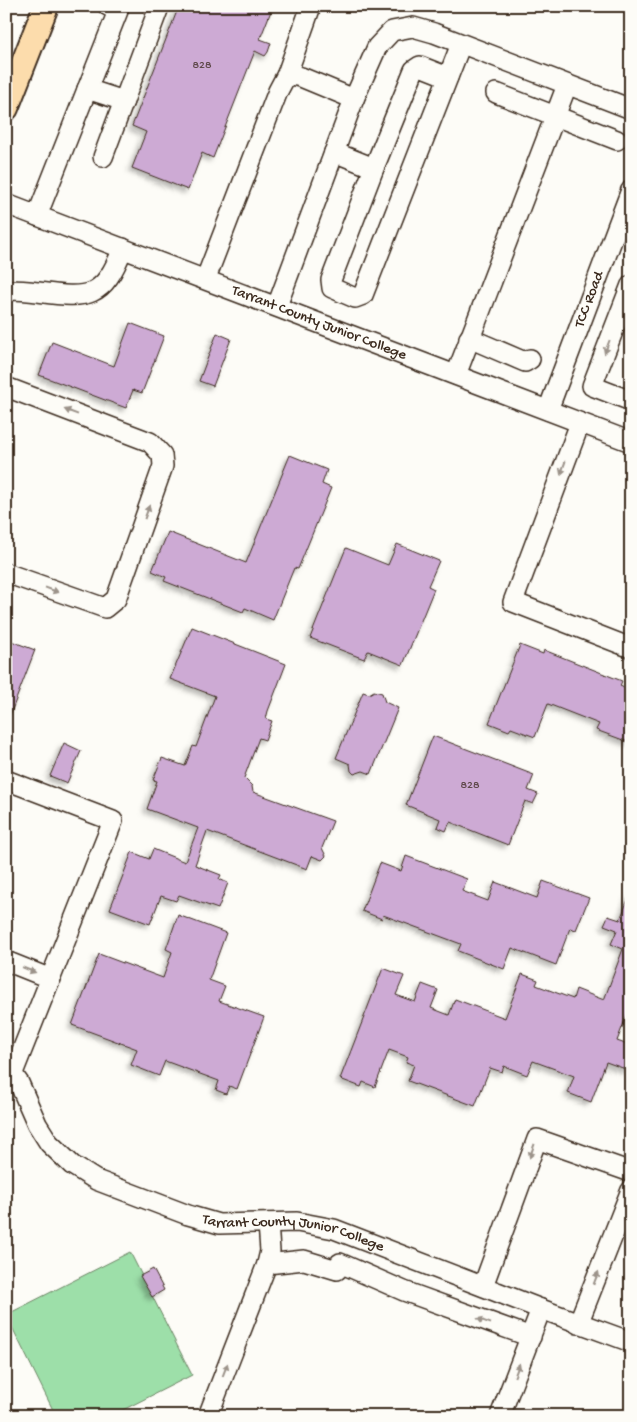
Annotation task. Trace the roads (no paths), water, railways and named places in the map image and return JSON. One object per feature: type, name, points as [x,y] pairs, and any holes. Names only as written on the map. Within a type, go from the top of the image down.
[{"type":"main road","points":[[6,108],[46,6]]},
{"type":"street","points":[[103,157],[158,10],[157,6]]},
{"type":"street","points":[[206,278],[278,91],[287,74],[311,6]]},
{"type":"street","points":[[38,216],[120,8]]},
{"type":"street","points":[[277,306],[354,99],[377,47],[392,31],[413,27],[631,109]]},
{"type":"street","points":[[448,77],[420,66],[414,70],[331,280],[332,288],[355,298],[363,295],[461,44]]},
{"type":"street","points":[[287,74],[301,77],[354,99]]},
{"type":"street","points":[[456,375],[568,85]]},
{"type":"street","points":[[87,89],[124,101]]},
{"type":"street","points":[[496,93],[617,140]]},
{"type":"street","points":[[334,152],[374,168]]},
{"type":"street","name":"TCC Road","points":[[548,410],[631,190]]},
{"type":"street","name":"Tarrant County Junior College","points":[[6,204],[206,278],[631,442]]},
{"type":"street","points":[[6,291],[23,290],[70,296],[92,292],[110,276],[123,248]]},
{"type":"street","points":[[626,399],[592,386],[631,286]]},
{"type":"street","points":[[470,338],[526,362],[530,359]]},
{"type":"street","points":[[6,387],[150,442],[162,455],[163,466],[116,599],[105,608],[6,573]]},
{"type":"street","points":[[580,423],[513,602],[631,648]]},
{"type":"street","points":[[6,780],[113,822],[51,979],[10,1069]]},
{"type":"street","points":[[6,961],[51,979]]},
{"type":"street","name":"Tarrant County Junior College","points":[[10,1069],[43,1134],[61,1156],[84,1174],[219,1224],[297,1222],[334,1229],[540,1310],[631,1342]]},
{"type":"street","points":[[483,1286],[537,1139],[631,1172]]},
{"type":"street","points":[[578,1324],[631,1190]]},
{"type":"street","points":[[208,1416],[267,1264],[270,1252],[268,1223]]},
{"type":"street","points":[[267,1264],[304,1260],[338,1267],[530,1337]]},
{"type":"street","points":[[500,1416],[540,1310]]}]
